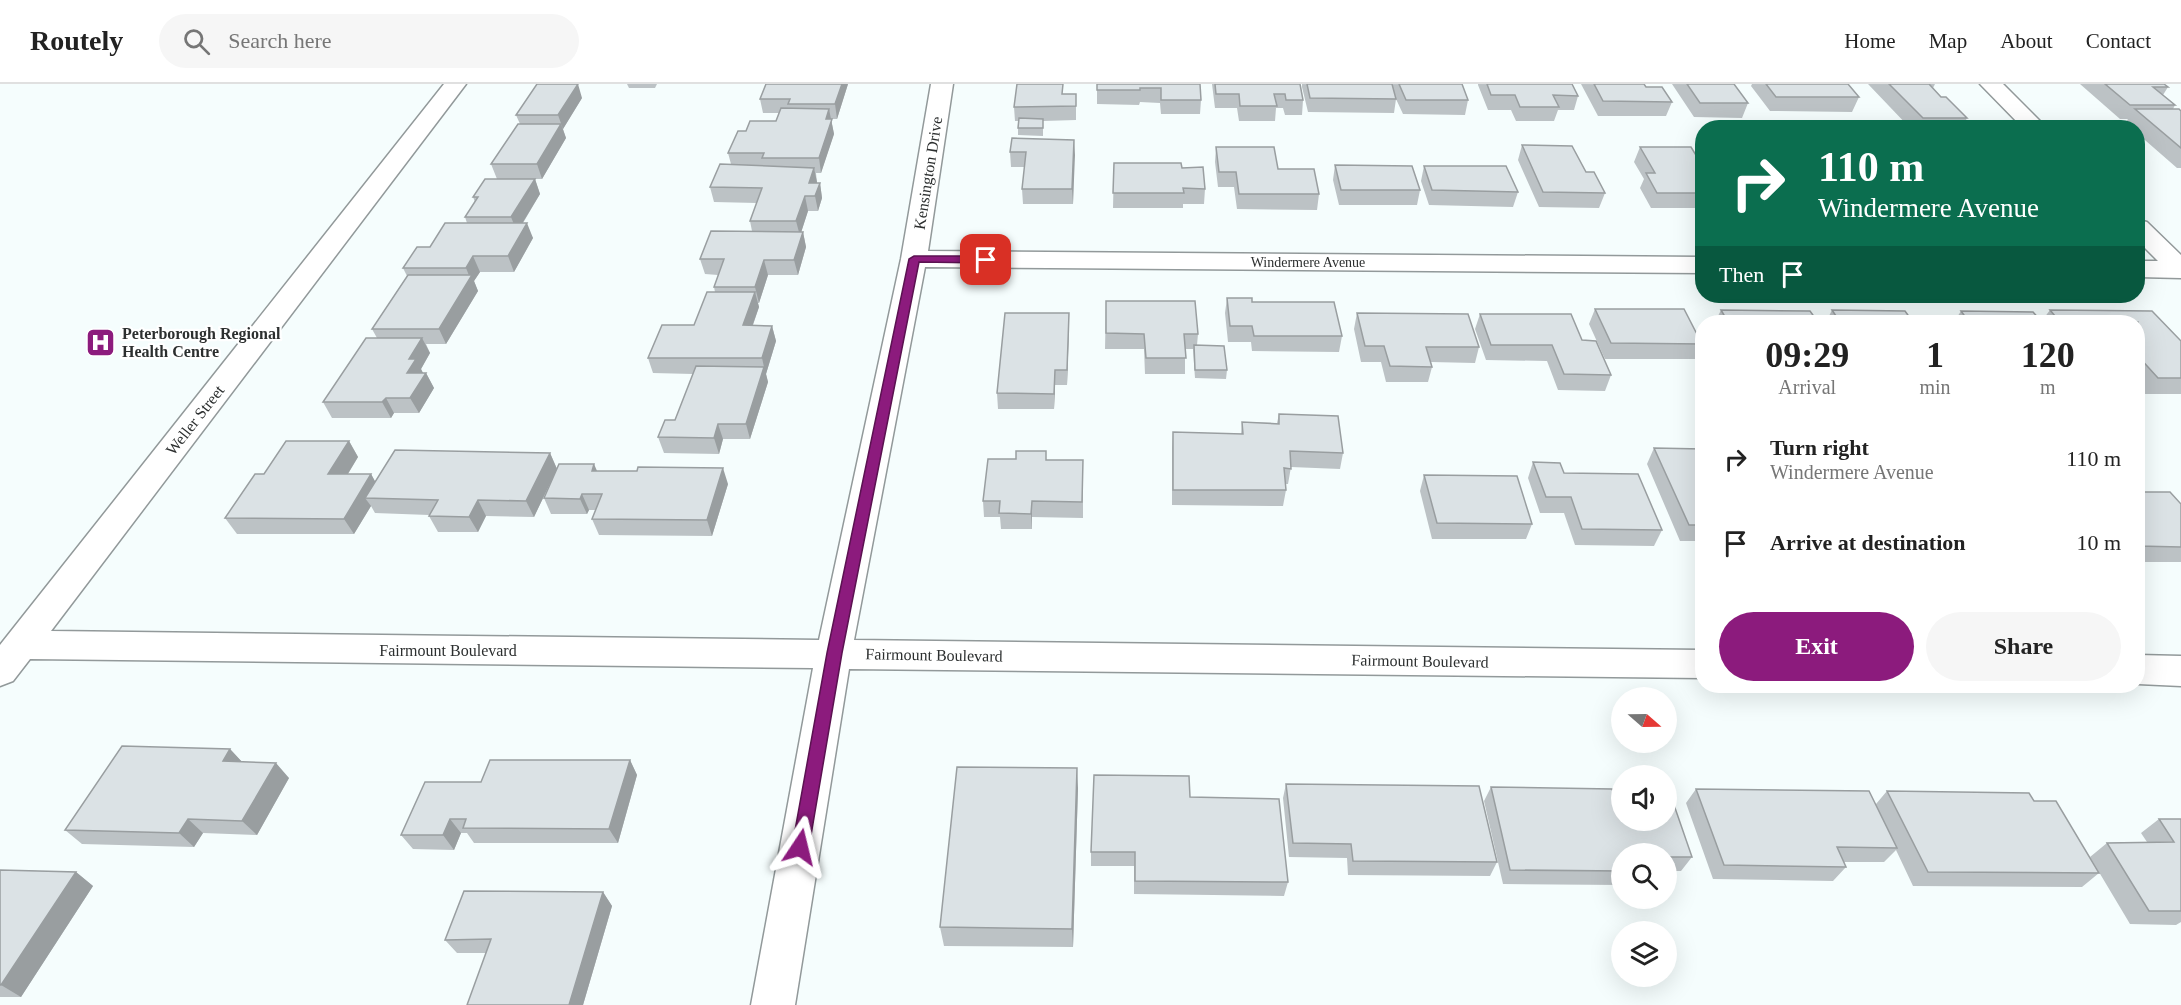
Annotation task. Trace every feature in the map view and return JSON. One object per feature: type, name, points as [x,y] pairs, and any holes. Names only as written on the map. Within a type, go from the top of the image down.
[{"type":"street","name":"Weller Street","points":[[10,658],[455,84]]},
{"type":"street","name":"Kensington Drive","points":[[773,1005],[834,653],[914,259],[942,84]]},
{"type":"street","points":[[1991,84],[2028,120]]},
{"type":"street","points":[[2145,234],[2181,270]]},
{"type":"street","name":"Windermere Avenue","points":[[914,259],[1695,265]]},
{"type":"street","points":[[2145,269],[2181,270]]},
{"type":"street","name":"Fairmount Boulevard","points":[[10,658],[834,653],[1695,664]]},
{"type":"street","points":[[2145,670],[2181,671]]},
{"type":"building","points":[[537,84],[578,84],[558,115],[516,115]]},
{"type":"building","points":[[766,84],[842,84],[835,104],[788,104],[790,99],[760,99]]},
{"type":"building","points":[[1017,84],[1063,84],[1062,94],[1076,94],[1076,106],[1014,107]]},
{"type":"building","points":[[1097,84],[1200,84],[1201,100],[1161,100],[1161,88],[1097,90]]},
{"type":"building","points":[[1215,84],[1300,84],[1303,100],[1286,100],[1285,94],[1274,94],[1277,106],[1240,106],[1239,94],[1216,94]]},
{"type":"building","points":[[1307,84],[1392,84],[1396,99],[1310,98]]},
{"type":"building","points":[[1399,84],[1462,84],[1468,100],[1406,100]]},
{"type":"building","points":[[1487,84],[1572,84],[1578,96],[1553,95],[1559,107],[1520,107],[1515,95],[1491,95]]},
{"type":"building","points":[[1594,84],[1644,84],[1646,87],[1662,87],[1672,102],[1603,101]]},
{"type":"building","points":[[1687,84],[1734,84],[1748,103],[1700,103]]},
{"type":"building","points":[[1766,84],[1848,84],[1859,97],[1776,97]]},
{"type":"building","points":[[1889,84],[1929,84],[1967,118],[1923,118]]},
{"type":"building","points":[[2105,84],[2164,84],[2168,87],[2153,87],[2175,105],[2130,105]]},
{"type":"building","points":[[781,108],[829,109],[826,119],[832,119],[819,158],[762,158],[764,153],[728,153],[738,131],[746,131],[750,121],[776,121]]},
{"type":"building","points":[[2135,109],[2179,109],[2181,111],[2181,148]]},
{"type":"building","points":[[1019,118],[1043,119],[1043,128],[1018,128]]},
{"type":"building","points":[[518,124],[561,124],[537,164],[491,164]]},
{"type":"building","points":[[1012,138],[1074,140],[1072,189],[1022,189],[1026,152],[1010,152]]},
{"type":"building","points":[[1522,145],[1572,146],[1586,172],[1594,172],[1605,193],[1543,192]]},
{"type":"building","points":[[1216,147],[1274,147],[1278,169],[1314,169],[1319,194],[1239,194],[1236,172],[1219,172]]},
{"type":"building","points":[[1640,147],[1691,147],[1695,154],[1695,193],[1657,193],[1646,173],[1655,173]]},
{"type":"building","points":[[1114,163],[1181,163],[1182,168],[1203,167],[1205,189],[1183,188],[1184,193],[1113,193]]},
{"type":"building","points":[[720,164],[814,168],[809,183],[820,183],[815,196],[805,196],[796,221],[750,221],[762,188],[710,187]]},
{"type":"building","points":[[1335,165],[1412,166],[1420,190],[1341,190]]},
{"type":"building","points":[[1424,166],[1506,166],[1518,192],[1432,190]]},
{"type":"building","points":[[485,179],[535,179],[511,217],[465,217],[478,197],[473,197]]},
{"type":"building","points":[[445,223],[527,223],[508,256],[473,256],[466,268],[403,268],[417,247],[430,247]]},
{"type":"building","points":[[711,231],[803,232],[794,260],[764,260],[755,287],[714,287],[724,259],[700,259]]},
{"type":"building","points":[[408,275],[472,275],[439,329],[372,329]]},
{"type":"building","points":[[707,292],[755,292],[743,325],[772,326],[762,358],[648,358],[662,325],[694,325]]},
{"type":"building","points":[[1227,298],[1252,298],[1252,302],[1334,302],[1342,336],[1254,336],[1252,326],[1230,326]]},
{"type":"building","points":[[1106,301],[1195,301],[1198,334],[1184,334],[1186,358],[1146,358],[1144,334],[1106,333]]},
{"type":"building","points":[[1595,309],[1684,309],[1695,330],[1695,344],[1611,343]]},
{"type":"building","points":[[1721,310],[1810,311],[1813,315],[1724,315]]},
{"type":"building","points":[[1832,310],[1905,311],[1908,315],[1835,315]]},
{"type":"building","points":[[2050,310],[2152,311],[2181,341],[2181,378],[2158,378],[2145,364],[2145,315],[2054,315]]},
{"type":"building","points":[[1961,311],[2033,312],[2036,315],[1964,315]]},
{"type":"building","points":[[1005,313],[1069,313],[1067,370],[1055,370],[1054,394],[997,393]]},
{"type":"building","points":[[1357,313],[1468,314],[1479,347],[1426,347],[1432,367],[1390,366],[1384,346],[1365,346]]},
{"type":"building","points":[[1480,314],[1571,314],[1582,340],[1596,341],[1611,375],[1564,374],[1552,345],[1491,345]]},
{"type":"building","points":[[366,338],[422,338],[409,359],[416,359],[407,373],[426,373],[410,398],[386,398],[382,402],[323,402]]},
{"type":"building","points":[[1194,345],[1224,346],[1227,370],[1195,370]]},
{"type":"building","points":[[696,366],[764,367],[746,424],[718,424],[714,438],[658,437],[665,420],[675,420]]},
{"type":"building","points":[[1279,414],[1338,416],[1343,453],[1290,451],[1291,469],[1284,468],[1286,490],[1173,490],[1173,432],[1243,434],[1242,422],[1279,424]]},
{"type":"building","points":[[286,441],[349,441],[328,474],[371,474],[344,519],[225,518],[255,474],[264,474]]},
{"type":"building","points":[[1654,448],[1695,449],[1695,525],[1689,525]]},
{"type":"building","points":[[395,450],[550,453],[526,501],[478,500],[469,517],[429,516],[438,500],[365,498]]},
{"type":"building","points":[[1016,451],[1046,451],[1046,460],[1083,460],[1082,502],[1032,501],[1031,514],[999,513],[1000,501],[983,501],[988,459],[1016,459]]},
{"type":"building","points":[[1533,462],[1560,463],[1564,473],[1638,474],[1662,530],[1582,529],[1571,497],[1546,497]]},
{"type":"building","points":[[559,464],[594,464],[592,471],[637,471],[638,467],[723,468],[707,520],[592,519],[602,494],[582,494],[580,499],[544,498]]},
{"type":"building","points":[[1424,475],[1517,476],[1532,524],[1437,523]]},
{"type":"building","points":[[2145,492],[2170,492],[2181,504],[2181,547],[2145,546]]},
{"type":"building","points":[[122,746],[230,749],[223,761],[276,763],[242,821],[188,819],[179,833],[65,830]]},
{"type":"building","points":[[490,760],[630,760],[609,829],[463,828],[466,819],[450,819],[443,835],[401,835],[425,782],[481,782]]},
{"type":"building","points":[[957,767],[1077,768],[1072,929],[940,927]]},
{"type":"building","points":[[1094,775],[1189,776],[1190,797],[1279,799],[1288,882],[1135,881],[1135,852],[1091,852]]},
{"type":"building","points":[[1286,784],[1479,786],[1497,862],[1353,861],[1351,844],[1293,843]]},
{"type":"building","points":[[1491,787],[1611,789],[1611,831],[1677,831],[1677,814],[1692,857],[1677,857],[1677,843],[1611,843],[1611,871],[1510,870]]},
{"type":"building","points":[[1696,789],[1869,791],[1897,848],[1837,847],[1846,867],[1724,865]]},
{"type":"building","points":[[1887,791],[2029,793],[2034,801],[2056,801],[2099,873],[1928,872]]},
{"type":"building","points":[[2159,819],[2181,819],[2181,911],[2149,911],[2107,843],[2174,842]]},
{"type":"building","points":[[0,870],[76,872],[1,985],[0,985]]},
{"type":"building","points":[[464,891],[603,892],[569,1005],[467,1005],[491,939],[445,940]]},
{"type":"place","name":"Peterborough Regional Health Centre","points":[[101,342]]},
{"type":"route","points":[[800,847],[834,653],[914,259],[986,260]]}]
